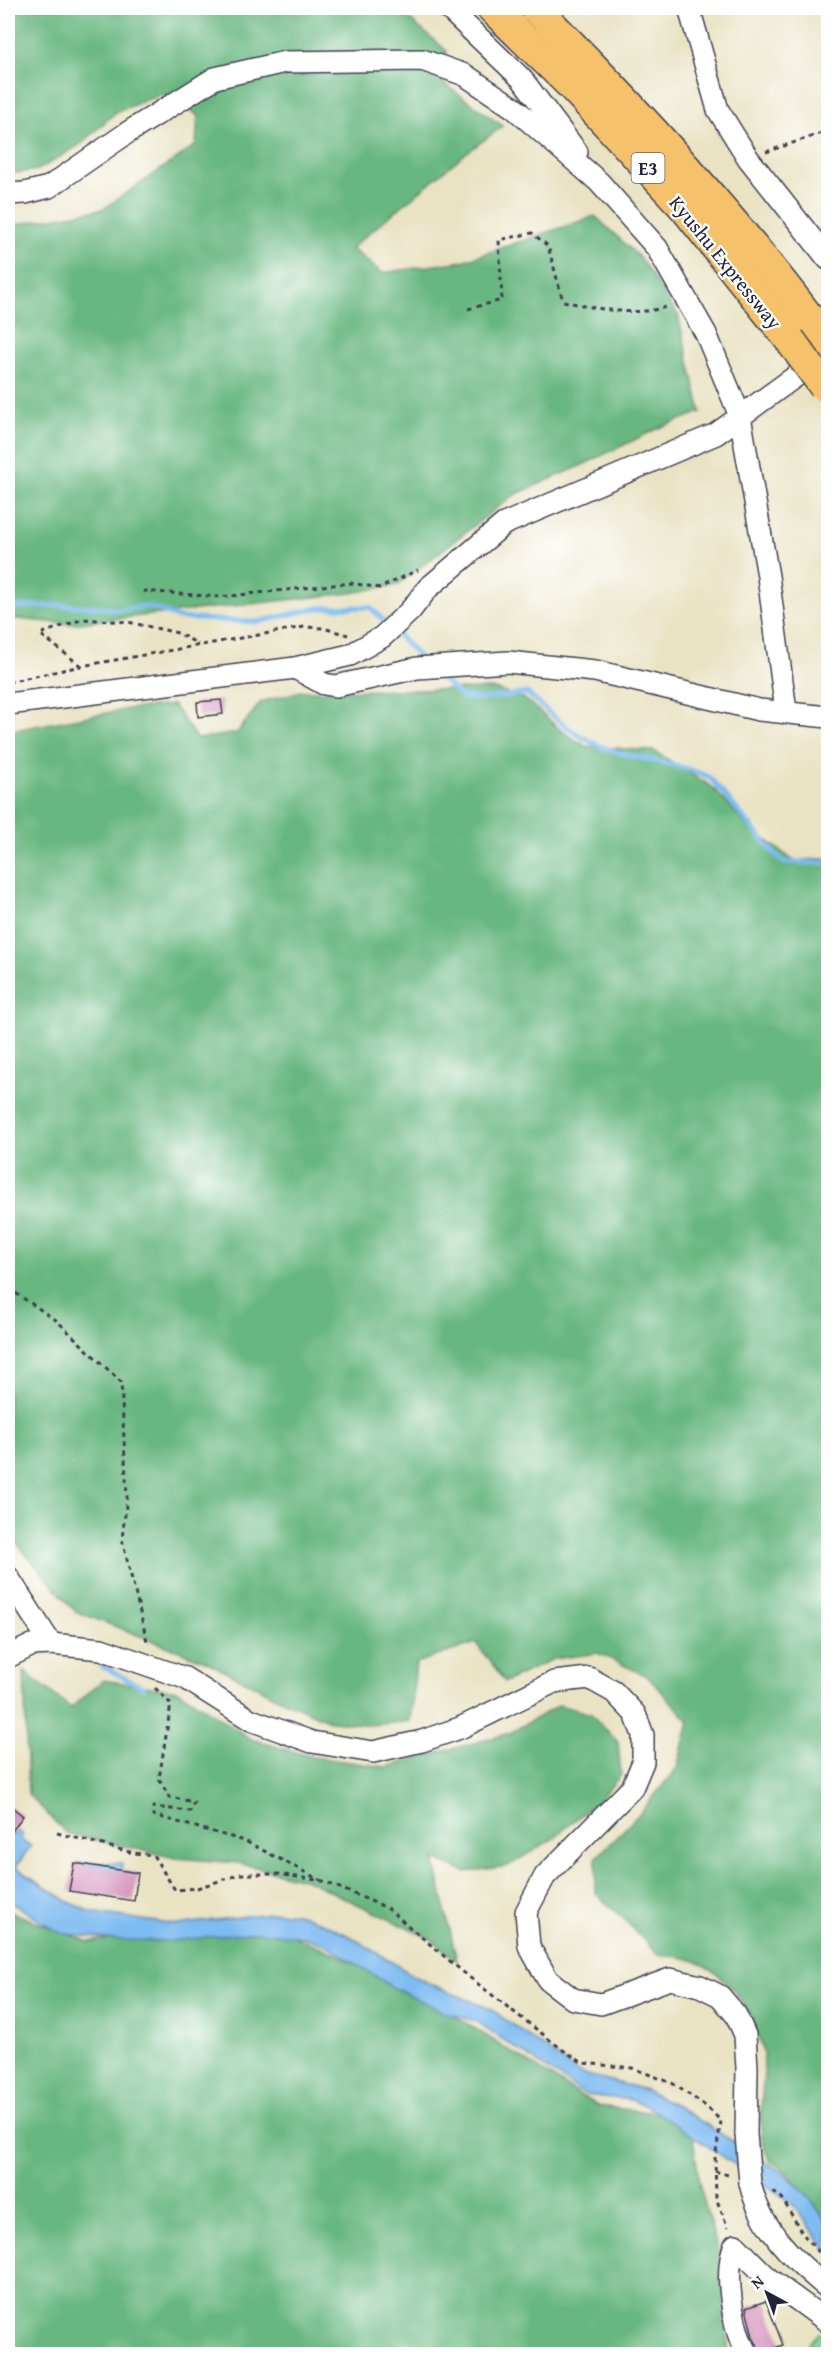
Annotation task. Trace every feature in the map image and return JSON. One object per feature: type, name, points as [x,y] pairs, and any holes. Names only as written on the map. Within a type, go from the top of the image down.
[{"type":"highway","name":"Kyushu Expressway","points":[[492,8],[573,87],[684,207],[826,389]]},
{"type":"highway","name":"Kyushu Expressway","points":[[535,8],[649,125],[706,189],[822,334]]},
{"type":"street","points":[[448,8],[522,79],[598,182],[657,248],[706,334],[740,416],[768,576],[786,711]]},
{"type":"street","points":[[689,8],[718,110],[748,158],[828,259]]},
{"type":"street","points":[[8,194],[25,193],[49,187],[127,133],[215,78],[285,62],[422,60],[465,75],[514,108],[598,182]]},
{"type":"street","points":[[8,704],[295,668],[350,655],[376,641],[410,611],[428,588],[504,524],[716,434],[828,353]]},
{"type":"street","points":[[295,668],[324,684],[336,686],[417,668],[508,662],[595,671],[759,710],[828,717]]},
{"type":"street","points":[[8,1577],[51,1644]]},
{"type":"street","points":[[8,1657],[32,1645],[51,1644],[101,1649],[150,1674],[185,1678],[251,1720],[312,1742],[373,1752],[422,1741],[460,1728],[554,1682],[589,1678],[614,1692],[635,1714],[643,1735],[643,1762],[632,1788],[545,1876],[526,1912],[530,1946],[548,1980],[573,1999],[601,2004],[670,1979],[700,1986],[720,1996],[736,2015],[745,2035],[746,2134],[750,2183],[764,2217],[780,2244],[801,2267],[828,2288]]},
{"type":"street","points":[[747,2355],[732,2305],[730,2256],[735,2245],[769,2279],[828,2322]]},
{"type":"path","points":[[748,158],[828,131]]},
{"type":"path","points":[[468,309],[502,300],[499,240],[532,233],[548,246],[563,301],[600,309],[631,311],[664,308],[687,299]]},
{"type":"path","points":[[143,591],[220,597],[351,583],[380,588],[443,560],[453,566]]},
{"type":"path","points":[[81,666],[40,634],[83,619],[128,622],[178,633],[199,645]]},
{"type":"path","points":[[8,682],[81,666],[304,627],[323,628],[376,641]]},
{"type":"path","points":[[8,1288],[56,1320],[122,1382],[127,1497],[122,1539],[150,1674],[171,1704],[159,1779],[169,1797],[194,1802],[190,1811],[153,1806],[153,1815],[244,1841],[323,1881],[387,1908],[469,1977],[583,2063],[632,2068],[672,2083],[707,2107],[721,2121],[715,2158],[716,2198],[735,2245]]},
{"type":"path","points":[[57,1833],[134,1853],[153,1855],[175,1890],[197,1888],[241,1874],[278,1874],[323,1881]]},
{"type":"green space","points":[[8,8],[396,8],[447,51],[442,82],[503,126],[461,157],[351,248],[382,273],[463,261],[595,216],[640,258],[678,315],[701,412],[659,428],[514,495],[397,585],[351,593],[69,624],[8,618],[8,226],[103,209],[196,145],[198,115],[162,94],[116,112],[80,145],[38,170],[8,174]]},
{"type":"green space","points":[[494,689],[525,699],[563,732],[585,746],[654,751],[711,786],[749,827],[794,861],[828,858],[828,2233],[817,2220],[795,2183],[785,2171],[770,2160],[765,2150],[761,2124],[763,2053],[759,2036],[743,2003],[719,1975],[704,1965],[685,1958],[658,1955],[625,1920],[596,1894],[596,1858],[642,1811],[677,1768],[689,1721],[647,1676],[598,1653],[553,1659],[505,1682],[476,1643],[416,1663],[410,1721],[372,1725],[330,1721],[284,1701],[208,1662],[75,1611],[8,1533],[8,731],[128,709],[173,705],[197,739],[237,733],[261,702],[301,691]]},
{"type":"green space","points":[[24,1671],[71,1708],[103,1680],[179,1691],[251,1739],[313,1757],[386,1767],[510,1733],[559,1705],[591,1714],[618,1742],[621,1775],[597,1802],[551,1840],[508,1866],[465,1872],[434,1859],[457,1961],[431,1939],[307,1880],[239,1863],[176,1858],[66,1833],[28,1794]]},
{"type":"green space","points":[[8,1911],[89,1942],[254,1920],[325,1949],[425,1997],[597,2106],[690,2117],[700,2187],[720,2258],[729,2354],[8,2354]]},
{"type":"green space","points":[[819,2333],[828,2340],[828,2354],[800,2354]]},
{"type":"water","points":[[18,1831],[23,1835],[20,1839],[31,1846],[17,1865],[8,1859],[8,1837],[11,1832],[15,1835]]},
{"type":"water","points":[[8,1862],[67,1901],[90,1912],[177,1925],[277,1912],[304,1915],[350,1936],[417,1978],[492,2010],[579,2073],[646,2090],[675,2105],[785,2174],[810,2198],[828,2224],[828,2251],[791,2202],[650,2108],[632,2100],[586,2095],[475,2021],[444,2012],[392,1987],[327,1945],[303,1937],[258,1932],[170,1941],[114,1940],[60,1933],[14,1904],[8,1894]]},
{"type":"water","points":[[77,1863],[122,1863],[121,1885],[76,1885]]},
{"type":"building","points":[[221,700],[223,714],[198,717],[197,702]]},
{"type":"building","points":[[8,1804],[23,1816],[8,1837]]},
{"type":"building","points":[[74,1863],[138,1873],[134,1901],[69,1891]]},
{"type":"building","points":[[766,2301],[783,2345],[761,2353],[753,2337],[746,2308]]},
{"type":"waterway","points":[[8,613],[17,607],[59,605],[118,610],[148,606],[179,618],[257,622],[318,608],[370,607],[388,625]]},
{"type":"waterway","points":[[395,632],[424,662]]},
{"type":"waterway","points":[[435,673],[462,697],[484,699],[527,693],[559,721],[593,743],[620,753],[700,773],[710,778],[784,862],[828,863]]},
{"type":"waterway","points":[[102,1666],[144,1688]]}]
